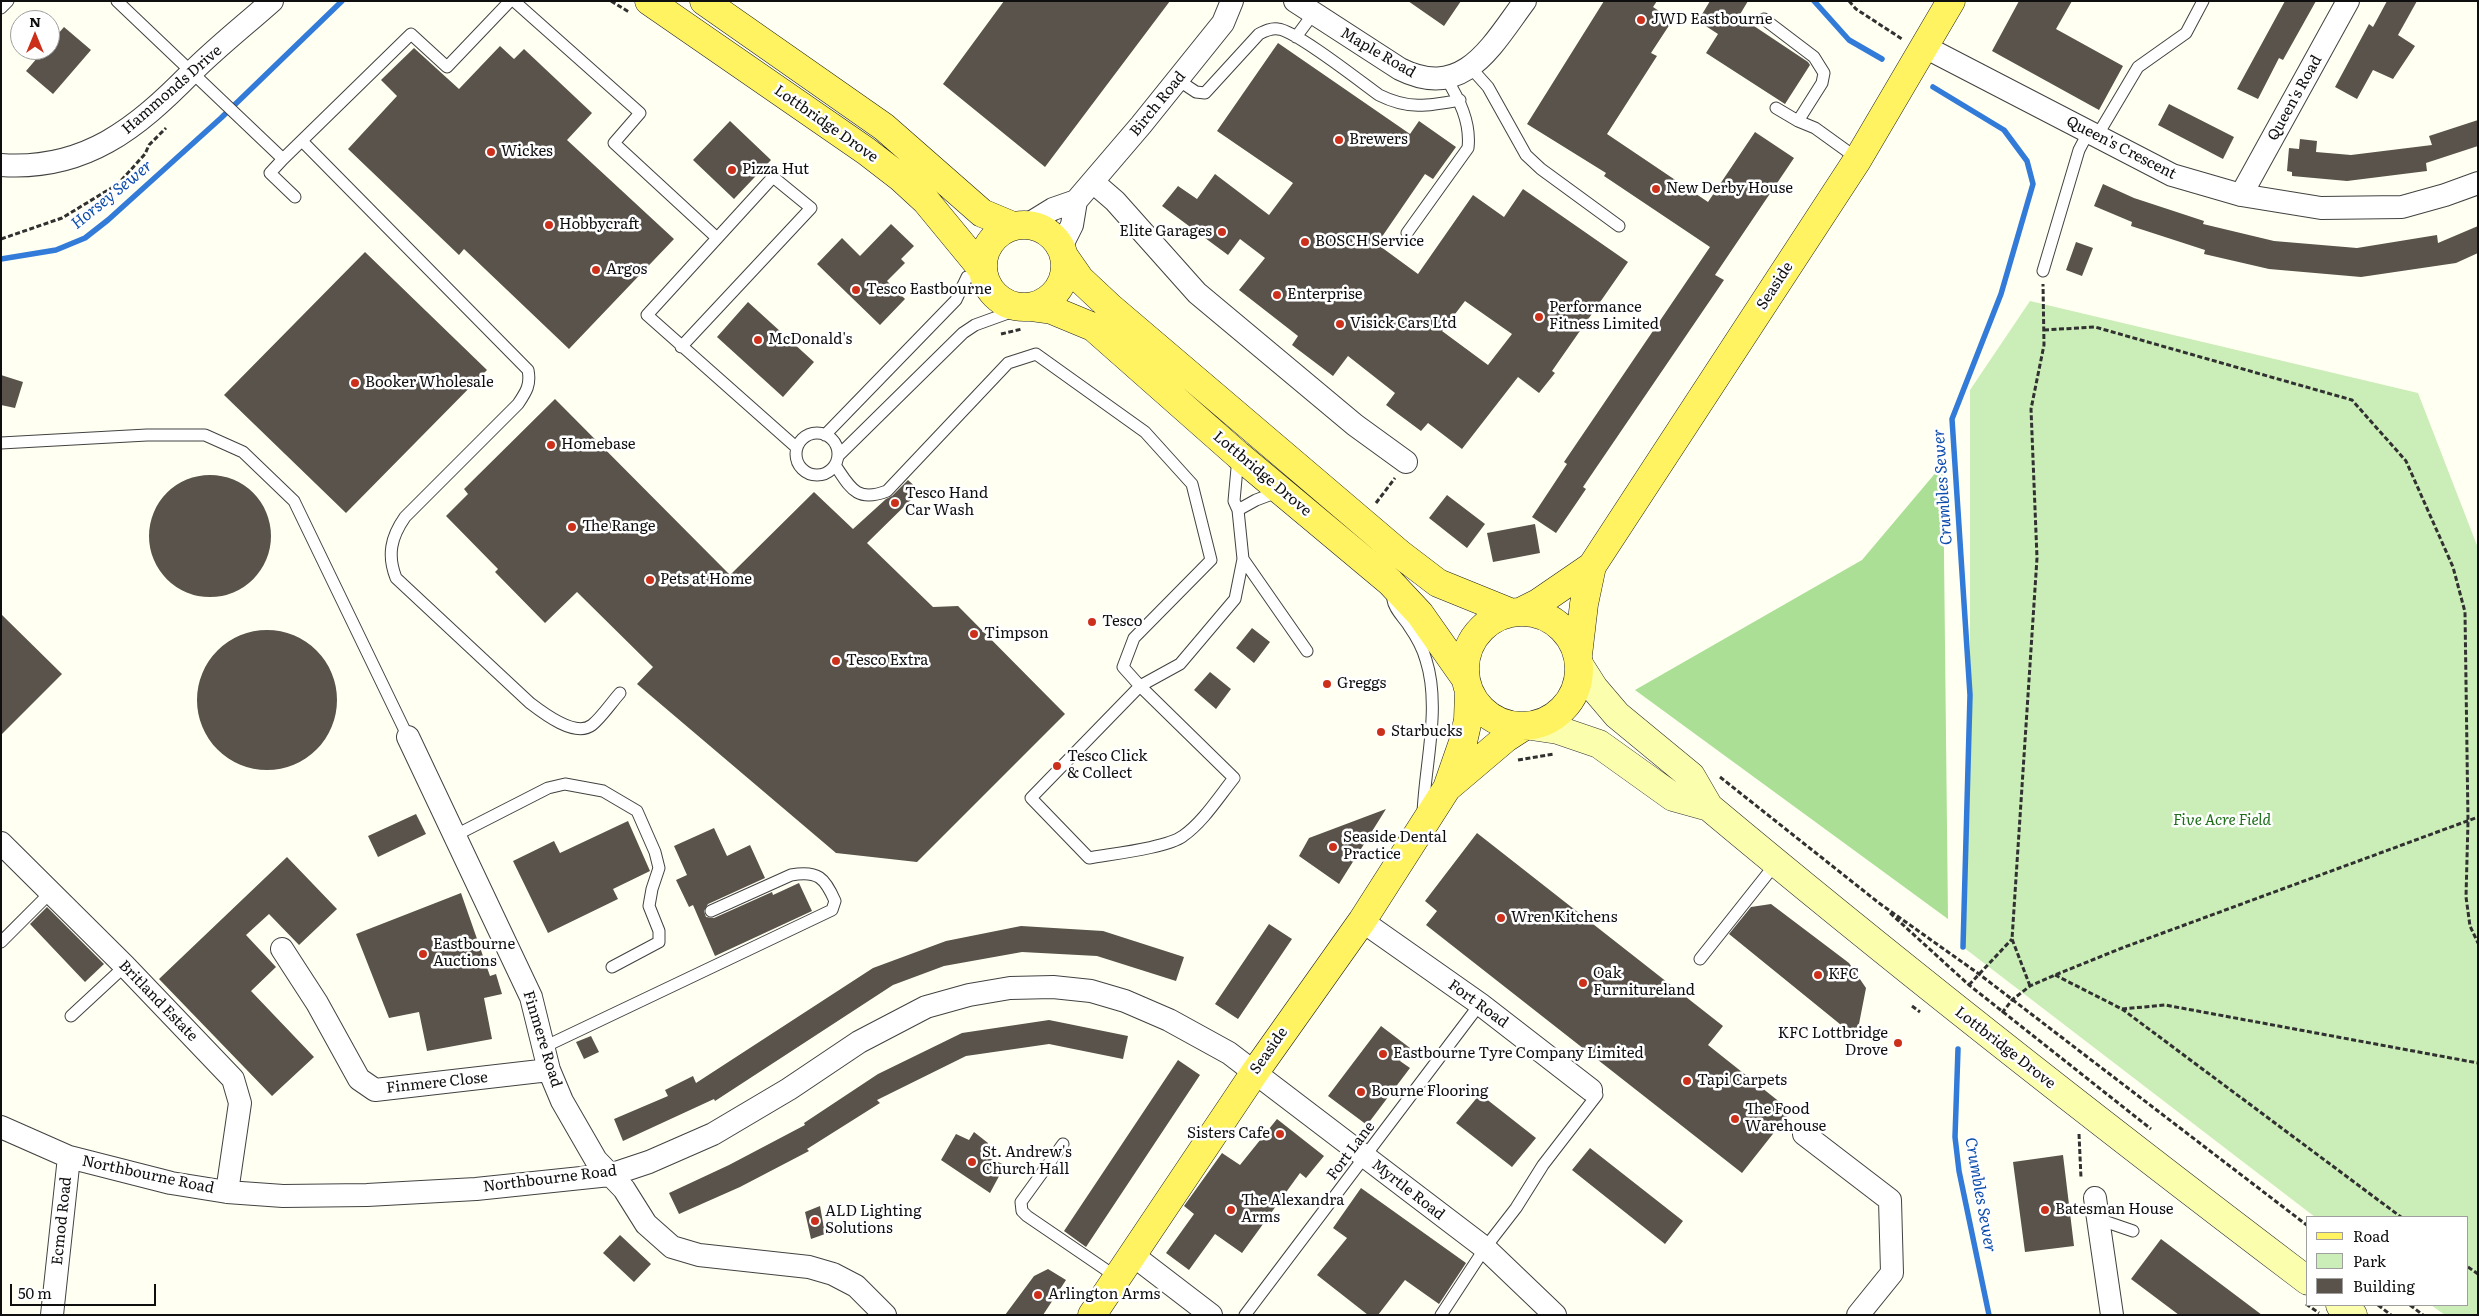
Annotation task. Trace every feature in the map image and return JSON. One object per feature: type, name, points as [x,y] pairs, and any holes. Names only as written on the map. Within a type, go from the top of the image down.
[{"type":"main road","name":"Lottbridge Drove","points":[[649,1],[866,150],[901,178],[926,201],[982,273]]},
{"type":"main road","name":"Lottbridge Drove","points":[[704,1],[884,127],[982,213],[1020,225]]},
{"type":"main road","name":"Seaside","points":[[1579,660],[1584,604],[1592,566],[1858,159],[1951,1]]},
{"type":"main road","points":[[1020,225],[1046,232],[1062,251],[1066,267],[1059,289],[1042,304],[1026,308],[1009,305],[997,299],[988,289],[982,273],[983,255],[990,242],[1000,232],[1020,225]]},
{"type":"main road","name":"Lottbridge Drove","points":[[1062,251],[1080,278],[1107,304],[1400,554],[1438,584],[1516,612]]},
{"type":"main road","name":"Lottbridge Drove","points":[[1026,308],[1052,310],[1093,328],[1238,455],[1390,582],[1420,614],[1467,685]]},
{"type":"main road","name":"Seaside","points":[[1516,612],[1538,603],[1592,566]]},
{"type":"main road","points":[[1516,612],[1537,614],[1553,621],[1566,632],[1579,660],[1577,686],[1570,701],[1560,713],[1546,722],[1527,727],[1501,723],[1476,706],[1467,685],[1464,664],[1468,649],[1475,636],[1485,625],[1498,617],[1516,612]]},
{"type":"main road","name":"Seaside","points":[[1092,1315],[1134,1256],[1255,1072],[1362,922],[1447,788],[1466,727],[1467,685]]},
{"type":"main road","name":"Seaside","points":[[1447,788],[1506,738],[1527,727]]},
{"type":"street","name":"Hammonds Drive","points":[[1,165],[30,165],[63,160],[109,143],[145,117],[193,71],[272,1]]},
{"type":"street","name":"Birch Road","points":[[1020,225],[1053,208],[1076,201],[1094,182],[1223,23],[1232,1]]},
{"type":"street","name":"Maple Road","points":[[1295,1],[1411,75],[1423,78],[1446,78],[1471,68],[1485,55],[1524,1]]},
{"type":"street","name":"Queen's Road","points":[[2242,195],[2348,1]]},
{"type":"street","name":"Queen's Crescent","points":[[1923,49],[2172,175],[2242,195],[2321,208],[2402,207],[2445,195],[2478,183]]},
{"type":"street","points":[[1094,182],[1115,201],[1197,293],[1355,425],[1406,462]]},
{"type":"street","points":[[1062,251],[1072,225],[1076,201]]},
{"type":"street","name":"Lottbridge Drove","points":[[1579,660],[1594,688],[1616,715],[1691,776],[1709,807],[1951,1006],[2306,1279]]},
{"type":"street","name":"Lottbridge Drove","points":[[1527,727],[1558,730],[1599,744],[1673,797],[1709,807]]},
{"type":"street","name":"Finmere Road","points":[[408,737],[531,997],[549,1070],[562,1101],[596,1160],[624,1188],[646,1224],[672,1247],[699,1255],[809,1267],[833,1274],[856,1286],[885,1315]]},
{"type":"street","name":"Britland Estate","points":[[1,843],[125,966],[233,1079],[240,1103],[227,1192]]},
{"type":"street","name":"Fort Road","points":[[1362,922],[1480,1004],[1591,1090]]},
{"type":"street","name":"Finmere Close","points":[[282,949],[317,1003],[359,1079],[375,1090],[549,1070]]},
{"type":"street","name":"Northbourne Road","points":[[1,1127],[69,1157],[171,1183],[227,1192],[283,1196],[367,1195],[476,1188],[610,1175],[649,1162],[713,1134],[789,1089],[890,1024],[926,1007],[977,993],[1010,988],[1053,987],[1100,994],[1125,1001],[1169,1020],[1230,1053],[1255,1072]]},
{"type":"street","name":"Myrtle Road","points":[[1255,1072],[1485,1248],[1555,1315]]},
{"type":"street","points":[[1804,1134],[1890,1200],[1892,1273],[1858,1315]]},
{"type":"street","name":"Ecmod Road","points":[[52,1315],[69,1157]]},
{"type":"street","points":[[2097,1208],[2112,1315]]},
{"type":"street","points":[[1134,1256],[1211,1315]]},
{"type":"street","points":[[2341,1306],[2353,1315]]},
{"type":"lane","points":[[1,8],[8,1]]},
{"type":"lane","points":[[117,1],[193,71],[283,159]]},
{"type":"lane","points":[[295,198],[270,173],[411,34],[447,67],[512,1],[640,113],[614,143],[717,238]]},
{"type":"lane","points":[[2043,271],[2079,150],[2093,134],[2138,67],[2186,33],[2203,1]]},
{"type":"lane","points":[[1296,37],[1313,14]]},
{"type":"lane","points":[[1764,19],[1814,56],[1824,73],[1822,83],[1798,121]]},
{"type":"lane","points":[[1178,80],[1196,92],[1205,94],[1259,34],[1270,29],[1279,29],[1296,37],[1380,95],[1392,101],[1405,106],[1419,106],[1460,100]]},
{"type":"lane","points":[[1471,68],[1488,87],[1526,155],[1541,169],[1619,226]]},
{"type":"lane","points":[[1407,234],[1468,148],[1469,138],[1460,100],[1446,78]]},
{"type":"lane","points":[[1776,108],[1814,128],[1858,159]]},
{"type":"lane","points":[[302,141],[528,370],[530,379],[528,389],[518,404],[405,517],[397,528],[390,550],[396,578],[530,703],[553,720],[577,729],[591,726],[620,693]]},
{"type":"lane","points":[[680,347],[811,208],[773,177],[647,315],[680,347],[797,448]]},
{"type":"lane","points":[[825,435],[956,300],[967,277],[982,273]]},
{"type":"lane","points":[[1026,308],[975,325],[963,333],[836,460],[824,474],[810,474],[800,466],[797,460],[797,448],[805,437],[819,433],[825,435],[835,444],[836,460],[853,490],[859,494],[876,495],[887,491],[1008,363],[1036,354],[1146,432],[1192,484],[1211,560],[1134,638],[1123,667],[1140,686],[1234,778],[1205,814],[1182,838],[1143,849],[1088,858],[1031,798],[1140,686],[1180,664],[1235,599],[1243,559],[1238,510],[1234,501],[1238,455]]},
{"type":"lane","points":[[1,443],[147,435],[205,435],[242,452],[294,501],[408,737]]},
{"type":"lane","points":[[1238,510],[1256,500],[1281,491]]},
{"type":"lane","points":[[1243,559],[1307,651]]},
{"type":"lane","points":[[1390,582],[1394,604],[1411,628],[1426,659],[1433,685],[1431,734],[1424,780],[1423,825]]},
{"type":"lane","points":[[456,835],[548,788],[566,784],[603,791],[637,811],[655,852],[659,868],[649,906],[659,931],[659,942],[612,967]]},
{"type":"lane","points":[[1700,959],[1777,862]]},
{"type":"lane","points":[[544,1047],[832,910],[835,901],[827,882],[813,874],[801,873],[791,875],[711,911]]},
{"type":"lane","points":[[1,942],[51,892]]},
{"type":"lane","points":[[71,1016],[125,966]]},
{"type":"lane","name":"Fort Lane","points":[[1245,1315],[1480,1004]]},
{"type":"lane","points":[[1441,1315],[1485,1248],[1516,1208],[1542,1164],[1597,1095],[1591,1090]]},
{"type":"lane","points":[[1063,1144],[1021,1202],[1022,1211],[1118,1278]]},
{"type":"lane","points":[[2097,1208],[2133,1231]]},
{"type":"path","points":[[1849,1],[1856,9],[1923,49]]},
{"type":"path","points":[[2030,986],[2012,939],[2038,558],[2031,409],[2044,345],[2044,304]]},
{"type":"path","points":[[2044,330],[2095,327],[2352,400],[2406,461],[2453,567],[2465,612],[2468,821],[2466,897],[2470,926],[2478,943]]},
{"type":"path","points":[[1371,510],[1406,462]]},
{"type":"path","points":[[1513,762],[1522,758],[1558,754]]},
{"type":"path","points":[[1718,776],[1879,903],[1979,974],[2306,1224]]},
{"type":"path","points":[[1986,1033],[2012,1000],[2030,986],[2055,975],[2122,948],[2478,818]]},
{"type":"path","points":[[1879,903],[1969,985],[2156,1133]]},
{"type":"path","points":[[1951,1006],[2012,939]]},
{"type":"path","points":[[2055,975],[2122,1009],[2400,1216]]},
{"type":"path","points":[[2122,1009],[2165,1005],[2478,1063]]},
{"type":"path","points":[[2379,1306],[2391,1315]]},
{"type":"path","points":[[2411,1306],[2423,1315]]},
{"type":"green space","name":"Five Acre Field","points":[[2030,301],[2418,393],[2478,548],[2478,1315],[2445,1315],[2432,1306],[2469,1306],[2469,1216],[2314,1216],[1963,947],[1970,695],[1970,390]]},
{"type":"green space","points":[[1943,464],[1948,919],[1635,690],[1862,560]]},
{"type":"building","points":[[1004,1],[1170,1],[1045,167],[943,84]]},
{"type":"building","points":[[1408,1],[1461,1],[1444,26]]},
{"type":"building","points":[[1604,1],[1657,1],[1653,7],[1662,13],[1659,17],[1670,24],[1651,53],[1657,56],[1607,134],[1708,202],[1755,132],[1794,158],[1715,275],[1724,280],[1583,487],[1586,489],[1556,533],[1532,517],[1567,464],[1564,462],[1710,247],[1604,176],[1606,173],[1527,124]]},
{"type":"building","points":[[1710,1],[1748,1],[1739,16],[1808,62],[1810,65],[1785,104],[1706,53],[1718,34],[1698,21]]},
{"type":"building","points":[[2019,1],[2072,1],[2056,29],[2123,66],[2099,110],[1992,51]]},
{"type":"building","points":[[2285,1],[2316,1],[2283,60],[2279,58],[2258,99],[2237,89]]},
{"type":"building","points":[[2387,1],[2417,1],[2398,35],[2415,46],[2393,79],[2373,70],[2357,99],[2335,87],[2369,24],[2373,27]]},
{"type":"building","points":[[64,27],[91,50],[53,94],[26,71],[35,60],[60,60],[60,32]]},
{"type":"building","points":[[1278,43],[1410,134],[1419,121],[1456,147],[1433,179],[1425,174],[1377,244],[1418,274],[1473,195],[1504,217],[1523,189],[1628,262],[1552,371],[1555,373],[1539,393],[1518,377],[1462,449],[1428,423],[1421,431],[1386,405],[1395,393],[1348,356],[1333,376],[1292,345],[1298,336],[1239,290],[1265,258],[1240,239],[1228,255],[1162,206],[1178,186],[1197,199],[1215,174],[1269,215],[1293,183],[1217,131]],"holes":[[[1465,301],[1512,334],[1488,365],[1442,331]]]},
{"type":"building","points":[[500,46],[514,59],[524,49],[592,113],[567,140],[674,239],[569,349],[464,249],[459,255],[348,149],[397,96],[381,80],[414,48],[459,89]]},
{"type":"building","points":[[2169,104],[2234,137],[2223,159],[2158,125]]},
{"type":"building","points":[[2478,120],[2478,146],[2426,163],[2427,171],[2347,181],[2292,176],[2292,172],[2287,171],[2289,148],[2299,149],[2300,139],[2317,141],[2316,152],[2351,155],[2432,145],[2429,136]]},
{"type":"building","name":"Pizza Hut","points":[[730,121],[771,160],[734,199],[693,160]]},
{"type":"building","points":[[2103,184],[2134,198],[2204,221],[2203,224],[2274,241],[2357,248],[2437,235],[2438,243],[2478,226],[2478,253],[2456,263],[2361,277],[2269,269],[2204,254],[2205,250],[2131,226],[2132,222],[2094,206]]},
{"type":"building","points":[[891,224],[914,246],[901,259],[905,263],[887,281],[905,299],[880,325],[817,264],[842,238],[860,256]]},
{"type":"building","points":[[2076,242],[2093,248],[2082,276],[2066,270]]},
{"type":"building","name":"Booker Wholesale","points":[[365,252],[487,370],[346,513],[224,395]]},
{"type":"building","points":[[748,302],[814,362],[783,397],[717,337]]},
{"type":"building","points":[[1,375],[23,382],[15,408],[1,405]]},
{"type":"building","name":"Tesco Extra","points":[[555,399],[730,575],[814,492],[853,529],[908,480],[920,491],[867,543],[933,607],[958,606],[1065,714],[917,862],[836,853],[637,684],[653,667],[577,592],[545,623],[495,572],[498,569],[446,516],[468,494],[464,489]]},
{"type":"building","points":[[210,475],[233,480],[253,493],[266,513],[271,536],[266,559],[253,579],[233,592],[210,597],[187,592],[167,579],[154,559],[149,536],[154,513],[167,493],[187,480]]},
{"type":"building","points":[[1447,495],[1485,524],[1467,548],[1429,518]]},
{"type":"building","points":[[1535,524],[1540,553],[1493,562],[1487,533]]},
{"type":"building","points":[[1,614],[62,674],[1,735]]},
{"type":"building","points":[[1252,628],[1270,642],[1254,663],[1236,648]]},
{"type":"building","points":[[267,630],[294,636],[306,642],[316,651],[325,661],[331,673],[337,700],[331,727],[325,739],[316,749],[306,758],[294,764],[267,770],[240,764],[228,758],[218,749],[209,739],[203,727],[197,700],[203,673],[209,661],[218,651],[228,642],[240,636]]},
{"type":"building","points":[[1210,672],[1231,689],[1216,709],[1194,690]]},
{"type":"building","name":"Seaside Dental Practice","points":[[1386,809],[1339,884],[1299,856],[1309,838]]},
{"type":"building","points":[[416,814],[426,834],[378,857],[368,836]]},
{"type":"building","points":[[628,821],[650,871],[613,889],[618,899],[548,933],[513,861],[554,841],[560,853]]},
{"type":"building","points":[[714,828],[727,856],[750,845],[765,878],[708,904],[704,911],[706,917],[714,918],[772,892],[773,895],[799,883],[812,911],[715,956],[693,905],[689,907],[676,880],[687,875],[674,846]]},
{"type":"building","points":[[1477,833],[1723,1026],[1708,1045],[1791,1111],[1742,1173],[1426,925],[1437,911],[1425,901]]},
{"type":"building","points":[[287,857],[337,909],[299,945],[269,914],[246,935],[276,967],[251,991],[314,1057],[272,1096],[159,979]]},
{"type":"building","name":"Eastbourne Auctions","points":[[461,893],[490,976],[496,974],[502,994],[484,998],[492,1039],[427,1051],[419,1012],[389,1018],[356,934]]},
{"type":"building","name":"KFC","points":[[1771,904],[1849,963],[1866,988],[1858,1029],[1846,1029],[1729,934],[1751,907]]},
{"type":"building","points":[[47,907],[104,964],[85,982],[30,924]]},
{"type":"building","points":[[1269,924],[1292,939],[1238,1019],[1215,1004]]},
{"type":"building","points":[[1021,926],[1103,931],[1184,957],[1176,981],[1097,956],[1022,952],[944,966],[893,985],[715,1101],[714,1099],[623,1141],[614,1119],[668,1096],[665,1090],[693,1076],[696,1083],[873,968],[946,941]]},
{"type":"building","points":[[1049,1020],[1128,1036],[1123,1059],[1049,1044],[966,1056],[877,1100],[880,1103],[807,1149],[809,1151],[740,1187],[679,1214],[669,1193],[729,1165],[805,1125],[804,1123],[878,1074],[962,1033]]},
{"type":"building","points":[[1381,1026],[1410,1048],[1400,1061],[1410,1068],[1367,1125],[1328,1096]]},
{"type":"building","points":[[591,1036],[599,1052],[584,1059],[576,1042]]},
{"type":"building","points":[[1178,1060],[1200,1075],[1086,1247],[1064,1231]]},
{"type":"building","points":[[1480,1094],[1536,1138],[1512,1167],[1456,1123]]},
{"type":"building","name":"The Alexandra Arms","points":[[1277,1119],[1324,1156],[1306,1178],[1300,1173],[1242,1253],[1215,1234],[1189,1270],[1166,1253],[1194,1214],[1184,1206],[1222,1153],[1240,1165]]},
{"type":"building","name":"St. Andrew's Church Hall","points":[[974,1132],[988,1143],[984,1156],[1005,1165],[990,1193],[941,1160],[956,1134],[969,1140]]},
{"type":"building","points":[[1590,1148],[1683,1221],[1665,1244],[1572,1170]]},
{"type":"building","name":"Batesman House","points":[[2063,1155],[2074,1246],[2025,1252],[2013,1162]]},
{"type":"building","points":[[1361,1188],[1466,1263],[1439,1304],[1405,1280],[1378,1315],[1368,1315],[1317,1275],[1347,1238],[1333,1228]]},
{"type":"building","name":"ALD Lighting Solutions","points":[[820,1206],[825,1234],[811,1239],[805,1212]]},
{"type":"building","points":[[620,1235],[651,1264],[634,1282],[603,1253]]},
{"type":"building","points":[[2161,1239],[2262,1315],[2179,1315],[2131,1279]]},
{"type":"building","name":"Arlington Arms","points":[[1048,1269],[1066,1280],[1043,1315],[1005,1315],[1034,1276]]},
{"type":"waterway","name":"Horsey Sewer","points":[[1,259],[56,250],[85,238],[108,220],[221,118],[342,1]]},
{"type":"waterway","name":"Crumbles Sewer","points":[[1814,1],[1849,40],[1882,59]]},
{"type":"waterway","name":"Crumbles Sewer","points":[[1933,87],[2004,130],[2027,161],[2033,184],[2001,294],[1952,419],[1970,695],[1963,947]]},
{"type":"waterway","name":"Crumbles Sewer","points":[[1958,1049],[1955,1137],[1959,1171],[1989,1315]]},
{"type":"place","name":"JWD Eastbourne","points":[[1641,20]]},
{"type":"place","name":"Brewers","points":[[1339,140]]},
{"type":"place","name":"Wickes","points":[[491,152]]},
{"type":"place","name":"Pizza Hut","points":[[732,170]]},
{"type":"place","name":"New Derby House","points":[[1656,189]]},
{"type":"place","name":"Hobbycraft","points":[[549,225]]},
{"type":"place","name":"Elite Garages","points":[[1222,232]]},
{"type":"place","name":"BOSCH Service","points":[[1305,242]]},
{"type":"place","name":"Argos","points":[[596,270]]},
{"type":"place","name":"Tesco Eastbourne","points":[[856,290]]},
{"type":"place","name":"Enterprise","points":[[1277,295]]},
{"type":"place","name":"Performance Fitness Limited","points":[[1539,317]]},
{"type":"place","name":"Visick Cars Ltd","points":[[1340,324]]},
{"type":"place","name":"McDonald's","points":[[758,340]]},
{"type":"place","name":"Booker Wholesale","points":[[355,383]]},
{"type":"place","name":"Homebase","points":[[551,445]]},
{"type":"place","name":"Tesco Hand Car Wash","points":[[895,503]]},
{"type":"place","name":"The Range","points":[[572,527]]},
{"type":"place","name":"Pets at Home","points":[[650,580]]},
{"type":"place","name":"Tesco","points":[[1092,622]]},
{"type":"place","name":"Timpson","points":[[974,634]]},
{"type":"place","name":"Tesco Extra","points":[[836,661]]},
{"type":"place","name":"Greggs","points":[[1327,684]]},
{"type":"place","name":"Starbucks","points":[[1381,732]]},
{"type":"place","name":"Tesco Click & Collect","points":[[1057,766]]},
{"type":"place","name":"Seaside Dental Practice","points":[[1333,847]]},
{"type":"place","name":"Wren Kitchens","points":[[1501,918]]},
{"type":"place","name":"Eastbourne Auctions","points":[[423,954]]},
{"type":"place","name":"KFC","points":[[1818,975]]},
{"type":"place","name":"Oak Furnitureland","points":[[1583,983]]},
{"type":"place","name":"KFC Lottbridge Drove","points":[[1898,1043]]},
{"type":"place","name":"Eastbourne Tyre Company Limited","points":[[1383,1054]]},
{"type":"place","name":"Tapi Carpets","points":[[1687,1081]]},
{"type":"place","name":"Bourne Flooring","points":[[1361,1092]]},
{"type":"place","name":"The Food Warehouse","points":[[1735,1119]]},
{"type":"place","name":"Sisters Cafe","points":[[1280,1134]]},
{"type":"place","name":"St. Andrew's Church Hall","points":[[972,1162]]},
{"type":"place","name":"The Alexandra Arms","points":[[1231,1210]]},
{"type":"place","name":"Batesman House","points":[[2045,1210]]},
{"type":"place","name":"ALD Lighting Solutions","points":[[815,1221]]},
{"type":"place","name":"Arlington Arms","points":[[1038,1295]]}]
